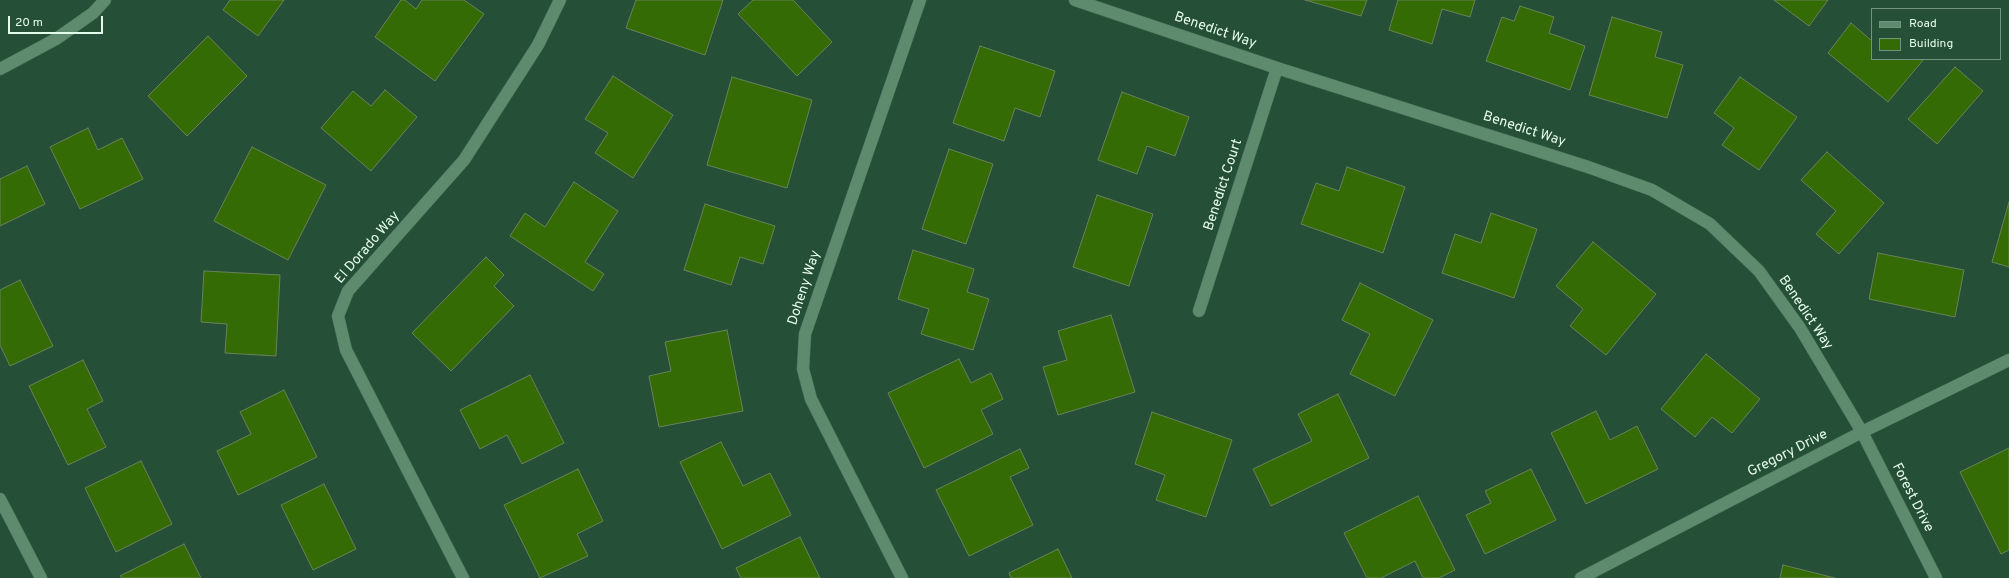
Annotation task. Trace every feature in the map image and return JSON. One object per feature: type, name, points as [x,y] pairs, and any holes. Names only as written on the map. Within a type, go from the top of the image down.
[{"type":"street","points":[[0,69],[56,39],[92,13],[105,0]]},
{"type":"street","name":"El Dorado Way","points":[[462,578],[346,350],[338,316],[348,291],[464,160],[538,45],[560,0]]},
{"type":"street","name":"Doheny Way","points":[[902,578],[811,399],[803,369],[805,334],[920,0]]},
{"type":"street","name":"Benedict Way","points":[[1075,0],[1277,68],[1588,167],[1652,190],[1710,224],[1759,271],[1800,328],[1862,432]]},
{"type":"street","name":"Benedict Court","points":[[1199,311],[1277,68]]},
{"type":"street","name":"Gregory Drive","points":[[1581,578],[1862,432],[2009,360]]},
{"type":"street","name":"Forest Drive","points":[[1862,432],[1936,578]]},
{"type":"street","points":[[0,499],[41,578]]},
{"type":"building","points":[[230,0],[284,0],[258,36],[223,10]]},
{"type":"building","points":[[401,0],[405,0],[416,9],[422,0],[464,0],[484,14],[435,81],[375,37]]},
{"type":"building","points":[[636,0],[723,0],[705,55],[626,28]]},
{"type":"building","points":[[753,0],[793,0],[832,42],[797,76],[738,14]]},
{"type":"building","points":[[1305,0],[1367,0],[1361,16]]},
{"type":"building","points":[[1398,0],[1475,0],[1470,17],[1442,9],[1432,44],[1389,30]]},
{"type":"building","points":[[1774,0],[1828,0],[1809,26]]},
{"type":"building","points":[[1520,6],[1554,17],[1549,33],[1585,46],[1570,90],[1486,61],[1502,17],[1514,21]]},
{"type":"building","points":[[1612,17],[1662,32],[1655,57],[1683,65],[1667,118],[1589,95]]},
{"type":"building","points":[[1851,23],[1871,40],[1871,60],[1923,60],[1888,102],[1828,53]]},
{"type":"building","points":[[208,36],[247,76],[187,136],[148,96]]},
{"type":"building","points":[[980,46],[1055,71],[1040,117],[1015,108],[1004,141],[953,123]]},
{"type":"building","points":[[1955,67],[1983,91],[1937,144],[1908,119]]},
{"type":"building","points":[[613,76],[673,115],[633,178],[595,153],[608,133],[585,119]]},
{"type":"building","points":[[732,77],[812,100],[787,188],[707,165]]},
{"type":"building","points":[[1740,77],[1797,117],[1759,170],[1722,145],[1734,128],[1714,113]]},
{"type":"building","points":[[385,90],[417,117],[371,171],[321,128],[353,91],[371,106]]},
{"type":"building","points":[[1122,92],[1189,117],[1175,156],[1147,146],[1137,174],[1098,160]]},
{"type":"building","points":[[88,128],[98,150],[122,138],[143,179],[80,209],[50,147]]},
{"type":"building","points":[[252,147],[326,185],[288,260],[214,221]]},
{"type":"building","points":[[949,149],[993,164],[966,244],[922,229]]},
{"type":"building","points":[[1827,152],[1884,203],[1839,254],[1816,234],[1836,211],[1801,180]]},
{"type":"building","points":[[27,166],[45,204],[0,226],[0,179]]},
{"type":"building","points":[[1347,167],[1405,187],[1383,253],[1301,224],[1316,183],[1339,191]]},
{"type":"building","points":[[574,182],[618,211],[585,262],[604,274],[593,291],[510,236],[525,213],[545,227]]},
{"type":"building","points":[[1097,195],[1153,214],[1129,286],[1073,267]]},
{"type":"building","points":[[2009,202],[2009,267],[1992,262]]},
{"type":"building","points":[[705,204],[775,226],[763,264],[740,257],[731,285],[684,270]]},
{"type":"building","points":[[1491,213],[1537,229],[1514,298],[1442,273],[1455,234],[1481,243]]},
{"type":"building","points":[[1593,242],[1656,294],[1606,355],[1570,326],[1583,309],[1556,286]]},
{"type":"building","points":[[913,250],[974,269],[967,292],[989,299],[973,350],[921,334],[929,309],[898,299]]},
{"type":"building","points":[[1878,253],[1964,270],[1955,317],[1869,299]]},
{"type":"building","points":[[486,257],[504,275],[494,286],[514,306],[451,371],[412,333]]},
{"type":"building","points":[[204,271],[280,275],[276,356],[225,353],[227,324],[201,322]]},
{"type":"building","points":[[20,280],[53,346],[10,366],[0,345],[0,290]]},
{"type":"building","points":[[1360,283],[1433,320],[1395,396],[1350,374],[1370,334],[1342,320]]},
{"type":"building","points":[[1111,315],[1135,392],[1058,415],[1043,367],[1067,360],[1058,331]]},
{"type":"building","points":[[727,330],[743,411],[659,427],[649,376],[671,371],[665,342]]},
{"type":"building","points":[[1706,354],[1760,399],[1732,433],[1712,417],[1695,437],[1661,409]]},
{"type":"building","points":[[959,359],[971,383],[991,373],[1003,399],[981,410],[993,434],[924,468],[888,393]]},
{"type":"building","points":[[83,360],[103,401],[87,409],[106,447],[68,465],[29,386]]},
{"type":"building","points":[[530,375],[564,443],[522,464],[507,435],[480,449],[460,410]]},
{"type":"building","points":[[284,390],[317,457],[238,495],[217,451],[251,434],[240,412]]},
{"type":"building","points":[[1338,394],[1369,458],[1271,506],[1253,469],[1312,441],[1298,414]]},
{"type":"building","points":[[1596,411],[1610,440],[1637,426],[1658,469],[1586,504],[1551,433]]},
{"type":"building","points":[[1152,412],[1232,440],[1206,517],[1156,500],[1165,475],[1135,464]]},
{"type":"building","points":[[721,442],[743,486],[770,473],[791,515],[722,549],[680,462]]},
{"type":"building","points":[[2009,448],[2009,550],[2001,554],[1960,472]]},
{"type":"building","points":[[1020,449],[1029,468],[1010,477],[1033,525],[969,556],[936,490]]},
{"type":"building","points":[[141,461],[172,524],[116,552],[85,488]]},
{"type":"building","points":[[578,469],[603,521],[577,534],[588,556],[540,578],[504,505]]},
{"type":"building","points":[[1531,469],[1556,520],[1485,554],[1466,515],[1491,503],[1485,491]]},
{"type":"building","points":[[324,484],[356,549],[313,570],[281,505]]},
{"type":"building","points":[[1418,496],[1455,570],[1439,578],[1423,578],[1415,561],[1381,578],[1367,578],[1344,533]]},
{"type":"building","points":[[800,537],[820,578],[741,578],[736,568]]},
{"type":"building","points":[[184,544],[201,578],[122,578],[120,576]]},
{"type":"building","points":[[1058,549],[1072,578],[1011,578],[1009,573]]},
{"type":"building","points":[[1783,565],[1835,578],[1780,578]]}]
